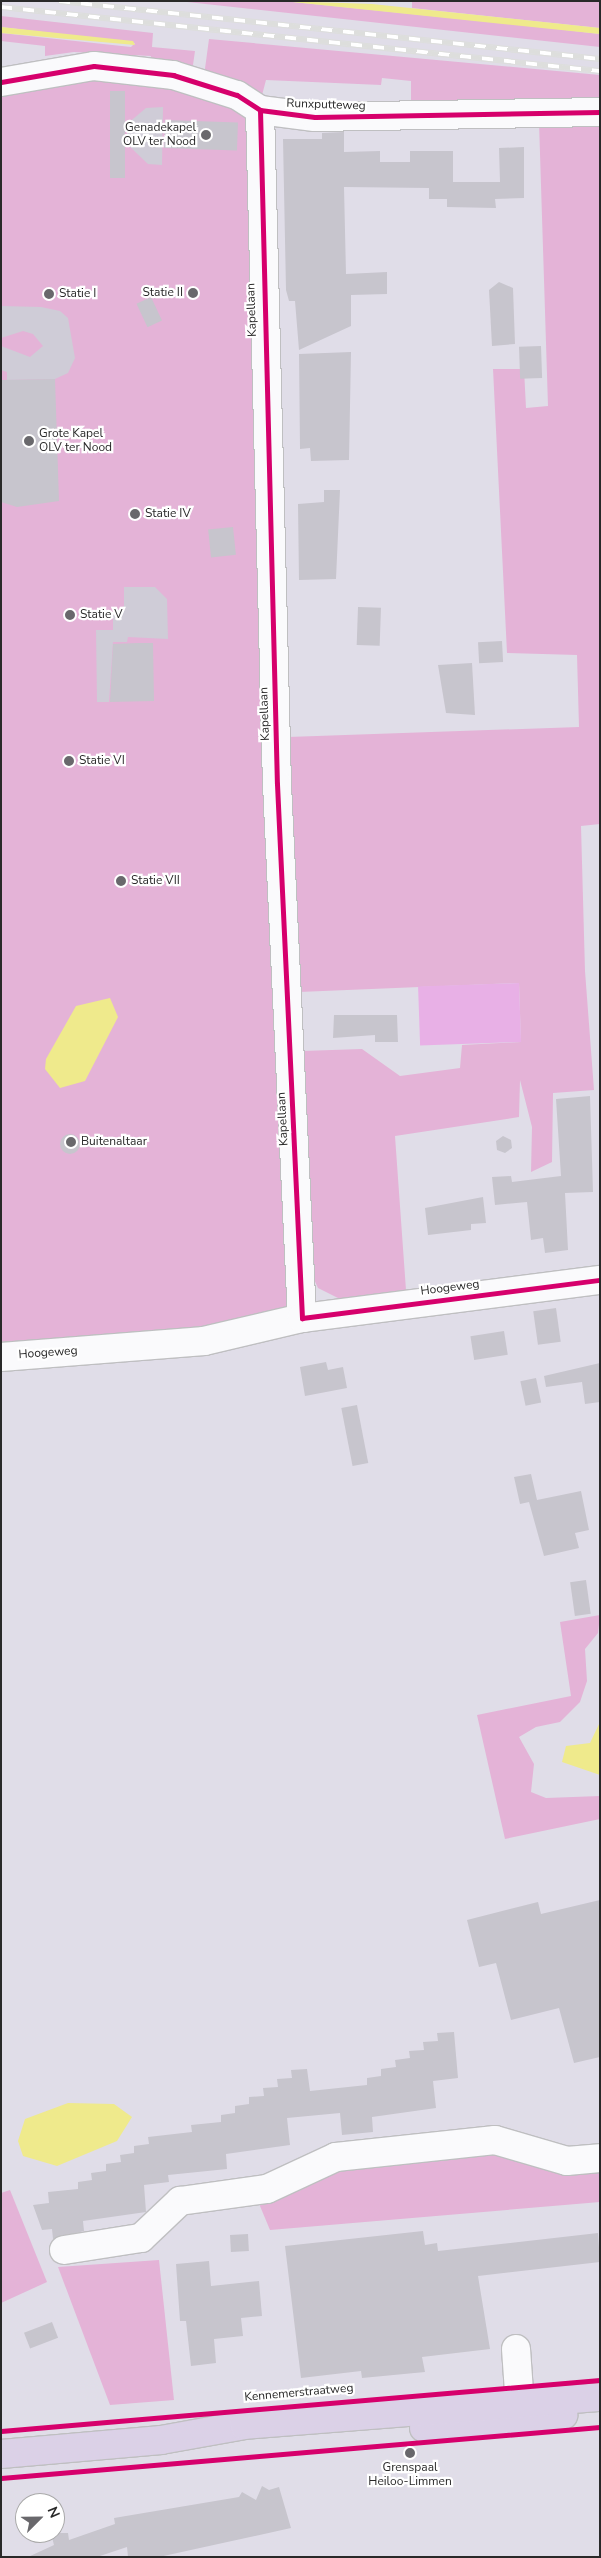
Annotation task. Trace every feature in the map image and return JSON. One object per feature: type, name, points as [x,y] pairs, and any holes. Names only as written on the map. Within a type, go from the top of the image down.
[{"type":"main road","points":[[520,2410],[600,2398]]},
{"type":"main road","points":[[1,2454],[161,2440],[211,2428],[520,2410],[600,2411]]},
{"type":"street","name":"Runxputteweg","points":[[1,82],[94,66],[152,71],[198,81],[237,95],[260,110],[321,117],[600,112]]},
{"type":"street","name":"Kapellaan","points":[[260,110],[277,784],[302,1318]]},
{"type":"street","name":"Hoogeweg","points":[[1,1357],[204,1341],[302,1318],[600,1280]]},
{"type":"street","points":[[64,2250],[141,2238],[180,2201],[267,2189],[336,2157],[495,2140],[567,2161],[600,2158]]},
{"type":"street","points":[[516,2349],[520,2410]]},
{"type":"shaded area","points":[[178,1],[283,1],[539,27],[600,34],[600,47]]},
{"type":"shaded area","points":[[283,1],[372,4],[600,28],[600,34]]},
{"type":"shaded area","points":[[412,1],[600,1],[600,28],[412,8]]},
{"type":"shaded area","points":[[1,16],[153,33],[152,47],[195,51],[192,72],[151,62],[151,56],[74,52],[45,56],[45,46],[1,41],[1,33],[131,47],[135,43],[1,27]]},
{"type":"shaded area","points":[[1,27],[133,41],[135,45],[1,33]]},
{"type":"shaded area","points":[[209,39],[600,75],[600,103],[411,110],[411,81],[382,78],[381,85],[266,80],[261,99],[204,76]]},
{"type":"shaded area","points":[[150,72],[254,112],[292,1315],[205,1335],[1,1353],[1,85]]},
{"type":"shaded area","points":[[163,107],[162,165],[148,164],[127,144],[127,124],[146,108]]},
{"type":"shaded area","points":[[600,118],[600,824],[581,826],[585,971],[594,1090],[553,1093],[552,1162],[531,1172],[532,1127],[520,1080],[519,1117],[395,1136],[406,1290],[340,1299],[318,1288],[313,1277],[302,1051],[362,1049],[400,1076],[460,1068],[462,1045],[521,1042],[519,983],[299,992],[288,737],[579,727],[577,655],[507,653],[493,369],[524,369],[526,408],[548,406],[539,122]]},
{"type":"shaded area","points":[[1,306],[41,307],[60,311],[68,318],[75,358],[68,373],[55,379],[7,380],[7,372],[1,370],[1,346],[30,357],[43,346],[33,334],[23,331],[1,338]]},
{"type":"shaded area","points":[[124,587],[155,587],[167,599],[168,639],[128,637],[127,642],[113,642],[109,702],[97,702],[96,630],[113,630],[113,613],[124,606]]},
{"type":"shaded area","points":[[519,983],[521,1042],[420,1045],[418,987]]},
{"type":"shaded area","points":[[110,998],[118,1017],[85,1081],[60,1088],[45,1069],[46,1059],[76,1006]]},
{"type":"shaded area","points":[[600,1615],[598,1633],[585,1649],[587,1681],[580,1702],[560,1722],[536,1727],[519,1737],[534,1764],[531,1792],[546,1798],[600,1796],[600,1819],[505,1839],[477,1715],[571,1696],[560,1622]]},
{"type":"shaded area","points":[[600,1722],[600,1775],[562,1762],[566,1746],[590,1743]]},
{"type":"shaded area","points":[[68,2103],[114,2104],[132,2117],[117,2141],[57,2166],[23,2156],[18,2141],[25,2119]]},
{"type":"shaded area","points":[[490,2151],[600,2170],[600,2202],[270,2230],[260,2206],[263,2197],[299,2191],[341,2168]]},
{"type":"shaded area","points":[[10,2190],[47,2282],[1,2303],[1,2193]]},
{"type":"shaded area","points":[[159,2260],[174,2400],[110,2405],[58,2267]]},
{"type":"building","points":[[110,91],[125,91],[125,178],[110,178]]},
{"type":"building","name":"Genadekapel OLV ter Nood","points":[[165,120],[238,123],[237,151],[164,148]]},
{"type":"building","points":[[344,132],[344,152],[380,151],[380,162],[410,162],[410,151],[453,151],[453,182],[500,182],[499,148],[524,147],[524,198],[495,199],[496,208],[447,207],[447,199],[429,199],[429,188],[344,187],[346,274],[387,272],[387,294],[351,295],[351,326],[299,350],[295,301],[289,301],[286,290],[283,139],[322,139],[322,133]]},
{"type":"building","points":[[499,282],[513,288],[515,344],[492,346],[489,290]]},
{"type":"building","points":[[151,297],[162,321],[147,327],[136,304]]},
{"type":"building","points":[[541,346],[542,378],[520,379],[519,347]]},
{"type":"building","points":[[351,352],[349,460],[311,461],[310,448],[300,449],[299,354]]},
{"type":"building","name":"Grote Kapel OLV ter Nood","points":[[55,379],[59,501],[17,507],[1,502],[1,380]]},
{"type":"building","points":[[324,490],[340,490],[336,579],[299,580],[298,504],[324,502]]},
{"type":"building","points":[[233,527],[236,555],[211,557],[208,530]]},
{"type":"building","points":[[358,607],[381,608],[380,646],[357,645]]},
{"type":"building","points":[[502,641],[503,662],[479,663],[478,642]]},
{"type":"building","points":[[153,643],[154,701],[110,702],[113,644]]},
{"type":"building","points":[[472,663],[475,715],[446,713],[438,665]]},
{"type":"building","points":[[334,1015],[397,1015],[398,1042],[375,1042],[375,1035],[333,1038]]},
{"type":"building","points":[[590,1096],[593,1192],[565,1193],[568,1250],[545,1253],[543,1238],[531,1240],[527,1202],[495,1205],[492,1177],[511,1176],[512,1182],[561,1176],[556,1099]]},
{"type":"building","name":"Buitenaltaar","points":[[70,1134],[77,1137],[80,1144],[77,1151],[70,1154],[63,1151],[60,1144],[63,1137]]},
{"type":"building","points":[[503,1136],[511,1140],[512,1148],[505,1153],[497,1150],[496,1141]]},
{"type":"building","points":[[483,1197],[486,1223],[471,1224],[471,1230],[428,1235],[425,1208]]},
{"type":"building","points":[[556,1308],[561,1342],[538,1345],[533,1311]]},
{"type":"building","points":[[504,1331],[508,1355],[474,1360],[470,1336]]},
{"type":"building","points":[[326,1362],[328,1370],[343,1367],[347,1388],[305,1396],[300,1367]]},
{"type":"building","points":[[600,1363],[600,1402],[585,1404],[582,1382],[546,1387],[544,1376]]},
{"type":"building","points":[[536,1378],[541,1402],[526,1406],[520,1381]]},
{"type":"building","points":[[357,1405],[368,1463],[353,1466],[341,1408]]},
{"type":"building","points":[[531,1474],[537,1500],[581,1491],[589,1530],[575,1533],[579,1548],[544,1556],[529,1502],[520,1504],[514,1477]]},
{"type":"building","points":[[586,1580],[591,1614],[575,1616],[570,1582]]},
{"type":"building","points":[[600,1900],[600,2057],[574,2063],[559,2008],[511,2020],[496,1963],[479,1967],[467,1920],[538,1902],[541,1914]]},
{"type":"building","points":[[454,2032],[458,2078],[433,2081],[436,2108],[372,2117],[373,2132],[342,2135],[340,2113],[287,2118],[290,2145],[226,2154],[227,2169],[168,2175],[169,2182],[144,2185],[146,2212],[83,2221],[84,2231],[53,2239],[52,2229],[42,2230],[33,2205],[49,2203],[48,2192],[78,2189],[78,2182],[92,2180],[91,2173],[106,2171],[106,2164],[121,2162],[120,2155],[134,2153],[134,2146],[149,2144],[148,2137],[192,2132],[191,2125],[221,2122],[221,2115],[235,2113],[235,2106],[249,2104],[249,2097],[264,2096],[263,2088],[278,2087],[277,2079],[292,2078],[291,2070],[307,2069],[310,2091],[367,2085],[367,2078],[381,2076],[381,2069],[396,2067],[395,2060],[410,2058],[409,2051],[424,2050],[423,2042],[438,2041],[437,2033]]},
{"type":"building","points":[[423,2231],[425,2245],[437,2243],[438,2251],[598,2233],[600,2262],[478,2276],[490,2349],[422,2357],[425,2372],[362,2378],[361,2371],[301,2378],[285,2246]]},
{"type":"building","points":[[248,2234],[249,2251],[231,2252],[230,2235]]},
{"type":"building","points":[[209,2261],[211,2286],[259,2281],[262,2316],[241,2318],[243,2336],[214,2339],[216,2363],[191,2366],[186,2321],[180,2321],[176,2264]]},
{"type":"building","points":[[52,2322],[58,2338],[30,2349],[24,2333]]},
{"type":"building","points":[[262,2486],[269,2490],[279,2487],[291,2528],[159,2557],[128,2557],[127,2547],[97,2557],[28,2557],[54,2545],[54,2543],[65,2543],[65,2533],[68,2533],[69,2540],[115,2524],[114,2518],[239,2497],[242,2492],[256,2500]]},
{"type":"railway","points":[[59,1],[600,59]]},
{"type":"railway","points":[[1,7],[600,71]]},
{"type":"cycle path","points":[[1,82],[94,66],[173,75],[237,95],[260,110],[315,117],[600,112]]},
{"type":"cycle path","points":[[260,110],[277,784],[302,1318],[600,1280]]},
{"type":"cycle path","name":"Kennemerstraatweg","points":[[1,2431],[600,2380]]},
{"type":"cycle path","points":[[1,2478],[600,2427]]},
{"type":"place","name":"Genadekapel OLV ter Nood","points":[[206,135]]},
{"type":"place","name":"Statie II","points":[[193,293]]},
{"type":"place","name":"Statie I","points":[[49,294]]},
{"type":"place","name":"Grote Kapel OLV ter Nood","points":[[29,441]]},
{"type":"place","name":"Statie IV","points":[[135,514]]},
{"type":"place","name":"Statie V","points":[[70,615]]},
{"type":"place","name":"Statie VI","points":[[69,761]]},
{"type":"place","name":"Statie VII","points":[[121,881]]},
{"type":"place","name":"Buitenaltaar","points":[[71,1142]]},
{"type":"place","name":"Grenspaal Heiloo-Limmen","points":[[410,2453]]}]
